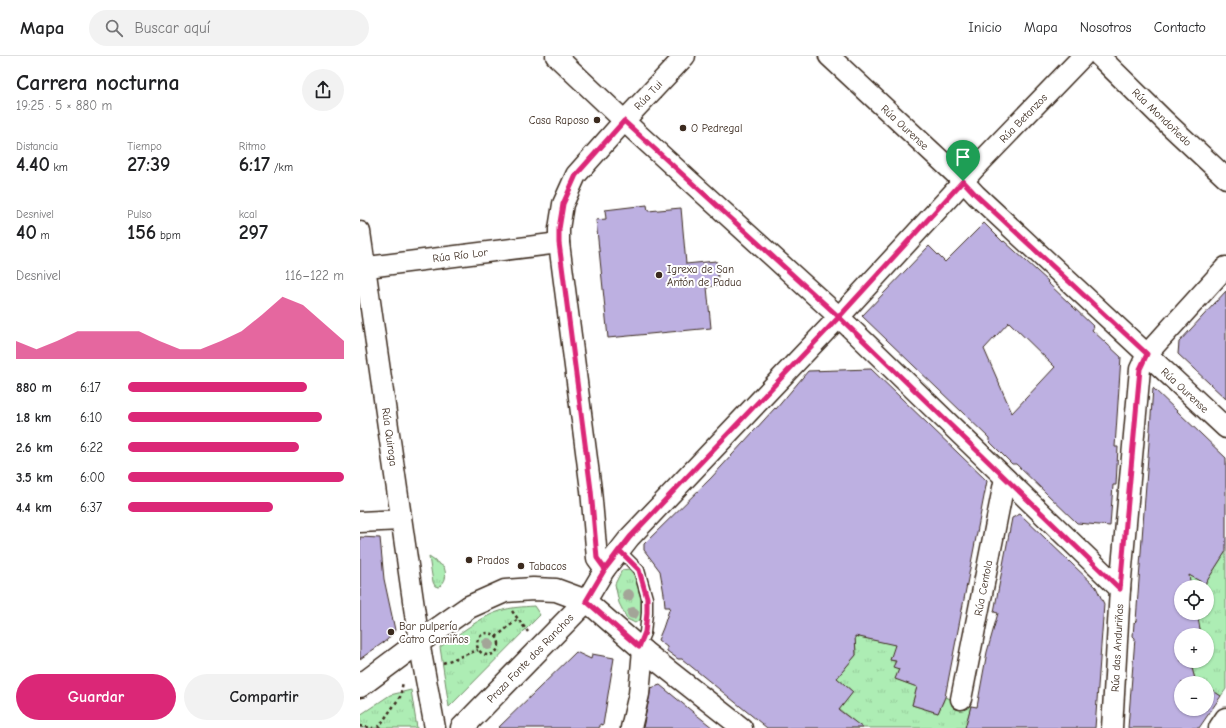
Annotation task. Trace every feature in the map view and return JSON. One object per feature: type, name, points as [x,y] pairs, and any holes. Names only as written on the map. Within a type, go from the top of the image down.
[{"type":"street","points":[[556,56],[624,121],[839,317],[1120,589]]},
{"type":"street","name":"Rúa Tui","points":[[605,569],[597,558],[591,490],[559,243],[559,229],[563,204],[576,175],[685,56]]},
{"type":"street","name":"Rúa Ourense","points":[[829,56],[1226,428]]},
{"type":"street","name":"Rúa Betanzos","points":[[586,601],[605,569],[619,550],[839,317],[963,181],[1083,56]]},
{"type":"street","name":"Rúa Mondoñedo","points":[[1099,56],[1226,178]]},
{"type":"street","name":"Rúa Quiroga","points":[[360,232],[363,268],[402,520],[419,642],[436,728]]},
{"type":"street","name":"Rúa Río Lor","points":[[363,268],[559,243]]},
{"type":"street","points":[[1147,354],[1226,267]]},
{"type":"street","name":"Rúa das Anduriñas","points":[[1112,728],[1120,589],[1140,369],[1147,354]]},
{"type":"street","name":"Rúa Centola","points":[[961,699],[1005,478]]},
{"type":"street","points":[[360,522],[402,520]]},
{"type":"street","name":"Praza Fonte dos Ranchos","points":[[360,686],[469,607],[505,591],[533,589],[556,590],[586,601],[462,728]]},
{"type":"street","points":[[586,601],[641,648],[742,728]]},
{"type":"street","points":[[631,728],[639,694],[641,648]]},
{"type":"street","points":[[1220,728],[1226,719]]},
{"type":"lane","points":[[619,550],[639,570],[647,598],[645,632],[641,648]]},
{"type":"path","points":[[511,610],[528,633]]},
{"type":"path","points":[[496,637],[518,619]]},
{"type":"path","points":[[486,633],[492,634],[496,637],[499,642],[499,647],[496,652],[492,655],[486,656],[481,654],[478,650],[477,644],[481,635],[486,633]]},
{"type":"path","points":[[440,665],[478,650]]},
{"type":"path","points":[[378,728],[400,697],[403,682]]},
{"type":"path","points":[[360,726],[373,728]]},
{"type":"green space","points":[[1226,551],[1226,689],[1221,696],[1214,692],[1214,676],[1194,676],[1192,668],[1214,668],[1214,628],[1200,628],[1198,620],[1214,620],[1214,580],[1208,580]]},
{"type":"green space","points":[[429,557],[444,567],[445,578],[439,587],[435,586],[433,582]]},
{"type":"green space","points":[[629,569],[636,577],[643,606],[641,619],[635,623],[627,619],[619,603],[615,584],[622,570]]},
{"type":"green space","points":[[1181,570],[1198,580],[1182,580]]},
{"type":"green space","points":[[534,606],[540,615],[449,707],[440,647],[485,617],[508,609]]},
{"type":"green space","points":[[855,636],[904,646],[890,660],[895,661],[894,667],[899,669],[896,679],[917,687],[912,705],[938,713],[945,697],[971,706],[965,728],[852,728],[856,723],[839,709],[853,692],[837,678],[856,655]]},
{"type":"green space","points":[[411,690],[417,728],[360,728],[360,715],[390,695]]},
{"type":"building","name":"Igrexa de San Antón de Padua","points":[[647,205],[648,211],[681,208],[686,264],[716,261],[719,285],[707,287],[711,328],[608,338],[596,220],[606,219],[605,210]]},
{"type":"building","points":[[984,223],[1003,242],[1004,241],[1048,281],[1047,282],[1094,327],[1092,330],[1121,357],[1115,447],[1118,447],[1116,485],[1113,485],[1110,526],[1077,523],[1016,464],[1012,464],[989,441],[989,438],[862,316],[929,246],[945,262]],"holes":[[[1009,322],[1055,367],[1012,413],[984,349]]]},
{"type":"building","points":[[1226,291],[1226,399],[1178,354],[1179,342]]},
{"type":"building","points":[[871,369],[987,481],[945,697],[938,713],[912,705],[917,687],[895,679],[899,669],[893,667],[896,661],[890,660],[895,645],[855,636],[856,655],[837,678],[853,692],[839,710],[863,728],[767,728],[682,659],[678,659],[667,651],[667,647],[658,640],[670,607],[665,607],[660,571],[644,550],[644,544],[711,478],[775,408],[776,409],[808,371]]},
{"type":"building","points":[[1153,388],[1226,458],[1226,551],[1208,580],[1198,580],[1189,575],[1190,580],[1174,580],[1174,620],[1198,620],[1200,628],[1174,628],[1174,668],[1192,668],[1194,676],[1174,676],[1174,716],[1207,716],[1199,728],[1128,728],[1135,638],[1133,636],[1134,623],[1136,621]]},
{"type":"building","points":[[1020,514],[1096,587],[1104,604],[1095,728],[965,728],[971,706],[977,707],[987,652],[998,613],[994,612],[1012,518]]},
{"type":"building","points":[[360,537],[380,538],[384,579],[395,630],[387,640],[360,659]]},
{"type":"building","points":[[576,652],[591,659],[592,654],[614,658],[603,725],[600,724],[600,727],[598,728],[498,728]]},
{"type":"building","points":[[660,685],[713,728],[643,728],[651,688]]},
{"type":"building","points":[[1214,692],[1221,696],[1214,706]]},
{"type":"place","name":"Casa Raposo","points":[[597,120]]},
{"type":"place","name":"O Pedregal","points":[[683,128]]},
{"type":"place","name":"Igrexa de San Antón de Padua","points":[[659,275]]},
{"type":"place","name":"Prados","points":[[469,560]]},
{"type":"place","name":"Tabacos","points":[[521,566]]},
{"type":"place","name":"Bar pulpería Catro Camiños","points":[[391,632]]},
{"type":"route","points":[[963,181],[839,317],[630,537],[619,550],[605,569],[586,601],[639,647],[645,632],[647,613],[647,598],[639,570],[619,550],[605,569],[597,558],[591,490],[559,243],[559,229],[563,204],[576,175],[624,121],[839,317],[1120,589],[1140,369],[1147,354],[976,195],[963,181]]}]
